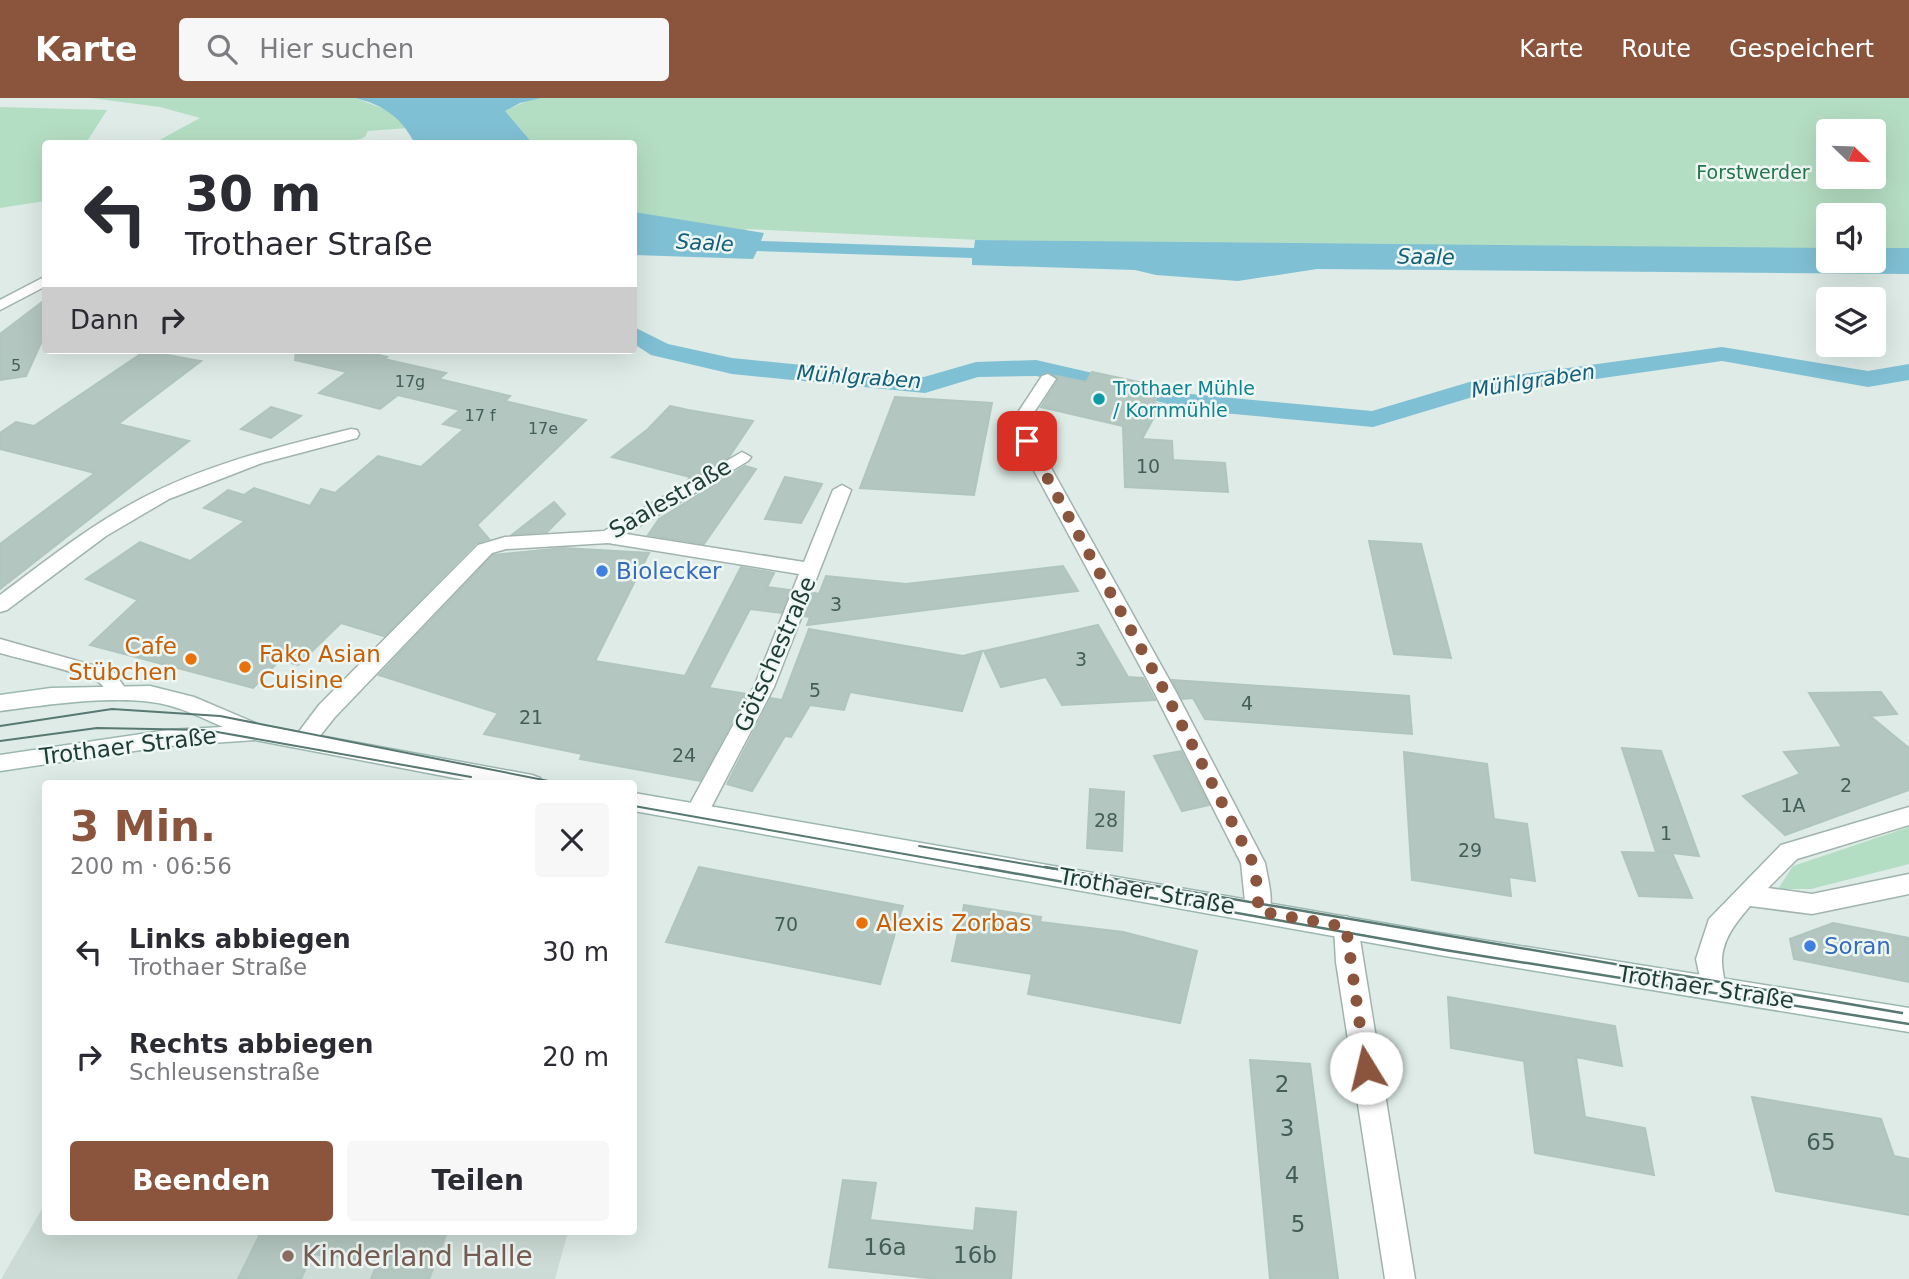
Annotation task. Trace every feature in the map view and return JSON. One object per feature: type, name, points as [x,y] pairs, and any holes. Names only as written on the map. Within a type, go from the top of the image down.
[{"type":"street","points":[[0,306],[42,282]]},
{"type":"street","points":[[1048,379],[1025,414],[1027,441],[1165,692],[1253,863],[1258,890],[1258,911]]},
{"type":"street","points":[[0,606],[105,528],[162,495],[267,454],[351,434]]},
{"type":"street","name":"Saalestraße","points":[[303,741],[327,711],[485,549],[505,543],[608,537],[742,457]]},
{"type":"street","name":"Götschestraße","points":[[697,813],[764,687],[842,490]]},
{"type":"street","points":[[608,537],[812,570]]},
{"type":"street","points":[[0,646],[106,676],[117,692]]},
{"type":"street","name":"Trothaer Straße","points":[[0,703],[117,692],[150,694],[186,702],[256,732],[511,780]]},
{"type":"street","name":"Trothaer Straße","points":[[0,763],[168,738],[256,732]]},
{"type":"street","name":"Trothaer Straße","points":[[637,803],[1346,927],[1909,1020]]},
{"type":"street","points":[[1713,988],[1709,958],[1718,926],[1789,852],[1909,816]]},
{"type":"street","points":[[1745,895],[1812,904],[1909,884]]},
{"type":"street","points":[[1346,927],[1351,976],[1400,1279]]},
{"type":"shaded area","name":"Kinderland Halle","points":[[42,1209],[42,1235],[567,1235],[555,1279],[1,1279]]},
{"type":"green space","points":[[91,98],[355,98],[392,112],[408,128],[368,131],[365,137],[357,140],[160,140],[200,118],[160,107]]},
{"type":"green space","name":"Forstwerder","points":[[534,98],[1909,98],[1909,255],[1886,255],[1886,203],[1816,203],[1816,254],[1001,241],[747,229],[740,237],[637,217],[637,140],[523,140],[504,111]]},
{"type":"green space","points":[[0,107],[107,110],[88,140],[42,140],[42,201],[0,208]]},
{"type":"green space","points":[[1909,827],[1909,864],[1811,889],[1778,889],[1793,866]]},
{"type":"water","points":[[355,98],[541,98],[520,103],[505,111],[529,140],[413,140],[398,120],[375,104]]},
{"type":"water","name":"Saale","points":[[637,212],[764,233],[761,241],[974,248],[975,240],[1816,248],[1816,273],[1886,273],[1886,248],[1909,248],[1909,274],[1317,269],[1238,281],[1156,275],[1135,270],[972,265],[972,258],[757,251],[753,259],[637,255]]},
{"type":"building","points":[[42,302],[42,341],[26,376],[0,380],[0,334]]},
{"type":"building","points":[[141,354],[162,354],[201,361],[118,424],[189,441],[0,589],[0,544],[95,473],[0,449],[0,433],[16,422],[34,426]]},
{"type":"building","points":[[296,354],[374,354],[387,357],[384,359],[446,373],[439,379],[510,396],[505,401],[586,420],[477,525],[489,539],[476,543],[384,636],[341,623],[298,665],[280,660],[253,688],[90,645],[138,600],[86,579],[140,542],[190,561],[245,521],[204,508],[228,490],[244,495],[254,488],[310,506],[321,489],[335,493],[378,456],[421,467],[464,429],[443,424],[460,410],[398,395],[380,409],[319,393],[347,372],[295,360]]},
{"type":"building","points":[[1092,372],[1162,387],[1154,403],[1161,404],[1142,439],[1172,441],[1173,460],[1225,463],[1228,492],[1125,487],[1123,426],[1041,407],[1058,380],[1056,376],[1086,382]]},
{"type":"building","points":[[895,397],[992,403],[974,495],[860,488]]},
{"type":"building","points":[[670,406],[753,421],[729,457],[687,481],[690,477],[612,457],[648,429]]},
{"type":"building","points":[[271,407],[301,416],[271,438],[241,429]]},
{"type":"building","points":[[745,466],[756,469],[704,544],[648,535],[659,519]]},
{"type":"building","points":[[785,477],[822,484],[801,523],[765,519]]},
{"type":"building","points":[[554,502],[565,514],[547,532],[513,534]]},
{"type":"building","points":[[1369,541],[1421,544],[1451,658],[1394,654]]},
{"type":"building","points":[[563,548],[649,553],[595,661],[685,676],[741,567],[774,573],[767,587],[790,590],[781,613],[750,609],[709,688],[747,694],[700,781],[580,759],[582,754],[484,734],[498,713],[379,675],[493,555]]},
{"type":"building","points":[[1063,566],[1078,591],[807,625],[810,617],[804,616],[814,593],[819,594],[826,576],[906,584]]},
{"type":"building","points":[[1098,625],[1128,677],[1143,678],[1155,700],[1062,705],[1046,677],[1001,687],[984,651]]},
{"type":"building","points":[[809,629],[963,656],[982,651],[962,711],[850,692],[844,710],[810,705],[791,737],[785,736],[752,791],[727,784],[771,698],[782,700]]},
{"type":"building","points":[[1172,680],[1409,696],[1412,734],[1205,719],[1193,698],[1182,699]]},
{"type":"building","points":[[1881,692],[1897,714],[1870,716],[1909,748],[1909,790],[1785,835],[1743,796],[1800,774],[1784,752],[1842,747],[1809,693]]},
{"type":"building","points":[[1622,748],[1661,751],[1699,856],[1672,853],[1692,898],[1639,896],[1622,852],[1669,853],[1656,852]]},
{"type":"building","points":[[1181,751],[1209,805],[1182,811],[1154,756]]},
{"type":"building","points":[[1404,752],[1487,764],[1494,819],[1527,824],[1535,881],[1509,877],[1511,896],[1412,880]]},
{"type":"building","points":[[1090,789],[1124,792],[1122,851],[1087,848]]},
{"type":"building","points":[[699,867],[903,906],[880,984],[666,942]]},
{"type":"building","points":[[964,905],[1041,917],[1040,922],[1123,932],[1197,951],[1180,1023],[1028,994],[1032,974],[952,961]]},
{"type":"building","points":[[1833,923],[1909,938],[1909,982],[1794,959],[1790,939]]},
{"type":"building","points":[[1448,997],[1615,1026],[1622,1066],[1576,1057],[1585,1117],[1645,1128],[1654,1175],[1535,1153],[1524,1061],[1451,1048]]},
{"type":"building","points":[[1250,1060],[1310,1064],[1338,1279],[1270,1279]]},
{"type":"building","points":[[1752,1097],[1881,1119],[1894,1156],[1909,1159],[1909,1215],[1776,1191]]},
{"type":"building","points":[[843,1180],[876,1183],[870,1220],[974,1231],[976,1208],[1016,1212],[1011,1279],[936,1279],[829,1267]]},
{"type":"building","points":[[260,1235],[446,1235],[429,1279],[371,1279],[378,1262],[312,1254],[301,1279],[238,1279]]},
{"type":"waterway","name":"Mühlgraben","points":[[637,336],[660,350],[732,366],[925,385],[976,370],[1036,368],[1088,379]]},
{"type":"waterway","name":"Mühlgraben","points":[[1158,394],[1190,402],[1373,419],[1473,389],[1722,354],[1868,379],[1909,372]]},
{"type":"tram line","points":[[0,726],[112,709],[220,716],[544,780]]},
{"type":"tram line","points":[[0,741],[97,728],[206,730],[471,777]]},
{"type":"tram line","points":[[637,807],[989,869]]},
{"type":"tram line","points":[[919,846],[1055,869]]},
{"type":"tram line","points":[[979,867],[1445,950],[1909,1024]]},
{"type":"tram line","points":[[1045,867],[1902,1013]]},
{"type":"place","name":"Trothaer Mühle / Kornmühle","points":[[1099,399]]},
{"type":"place","name":"Biolecker","points":[[602,571]]},
{"type":"place","name":"Cafe Stübchen","points":[[191,659]]},
{"type":"place","name":"Fako Asian Cuisine","points":[[245,667]]},
{"type":"place","name":"Alexis Zorbas","points":[[862,923]]},
{"type":"place","name":"Soran","points":[[1810,946]]},
{"type":"place","name":"Kinderland Halle","points":[[288,1256]]},
{"type":"route","points":[[1027,441],[1165,692],[1253,863],[1258,890],[1258,911],[1346,927],[1366,1068]]}]
